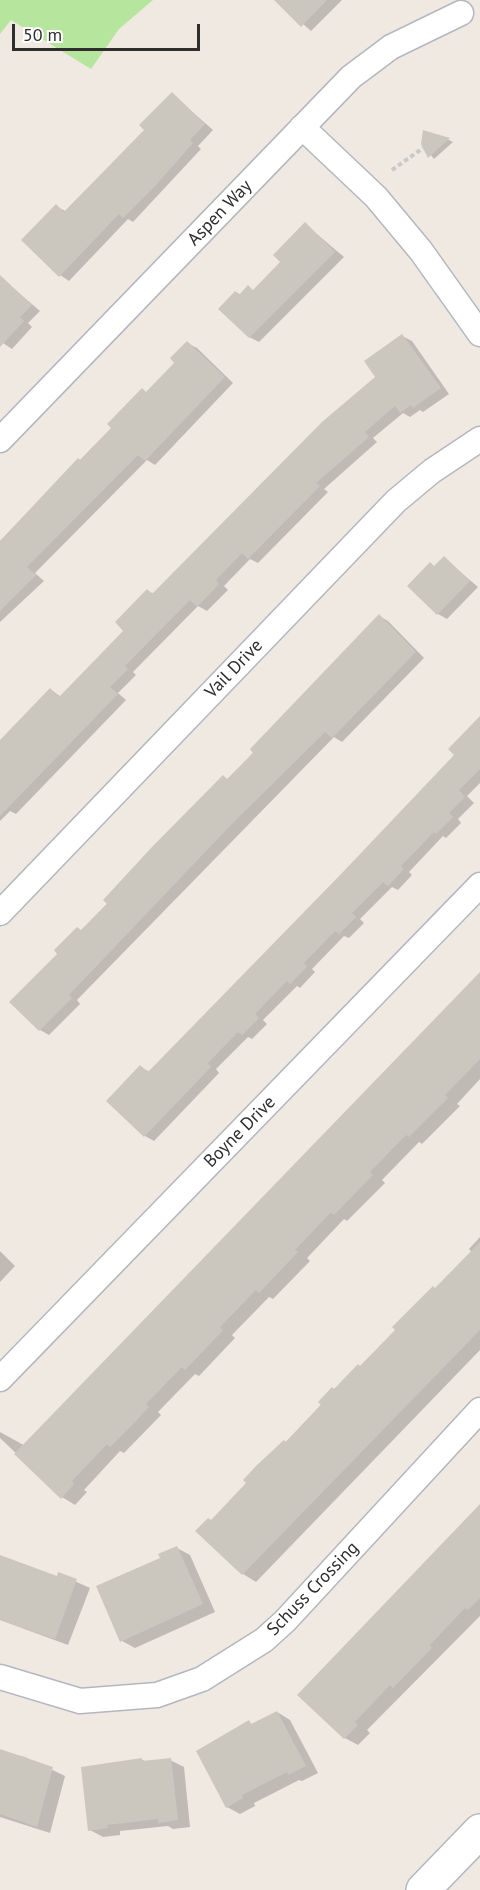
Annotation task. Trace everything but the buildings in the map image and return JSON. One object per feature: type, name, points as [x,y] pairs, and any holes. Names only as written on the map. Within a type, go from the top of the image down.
[{"type":"street","name":"Aspen Way","points":[[0,440],[302,127],[367,63],[391,47],[461,13]]},
{"type":"street","points":[[302,127],[375,197],[421,251],[480,334]]},
{"type":"street","name":"Vail Drive","points":[[0,913],[396,501],[432,471],[480,439]]},
{"type":"street","name":"Boyne Drive","points":[[0,1379],[480,885]]},
{"type":"street","name":"Schuss Crossing","points":[[0,1677],[80,1701],[157,1695],[202,1678],[264,1640],[285,1621],[480,1410]]},
{"type":"street","points":[[423,1890],[480,1831]]},
{"type":"path","points":[[392,170],[423,148]]},
{"type":"green space","points":[[0,0],[153,0],[119,29],[91,69],[11,20],[0,34]]}]
